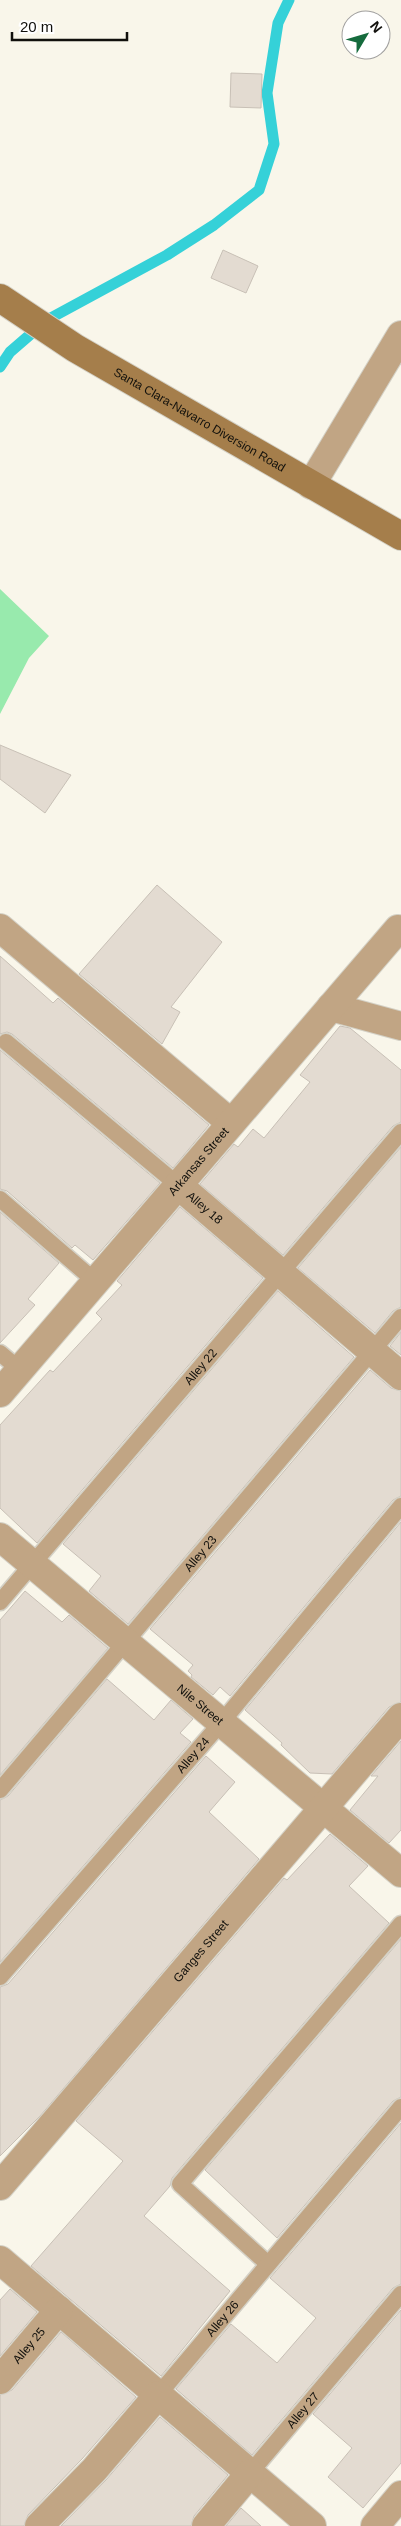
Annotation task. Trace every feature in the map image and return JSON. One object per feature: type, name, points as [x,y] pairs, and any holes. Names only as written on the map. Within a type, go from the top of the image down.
[{"type":"street","name":"Santa Clara-Navarro Diversion Road","points":[[1,298],[75,348],[401,536]]},
{"type":"street","points":[[311,485],[401,335]]},
{"type":"street","points":[[0,928],[231,1123]]},
{"type":"street","name":"Arkansas Street","points":[[0,1393],[10,1362],[96,1282],[398,929]]},
{"type":"street","points":[[331,1007],[401,1026]]},
{"type":"street","name":"Alley 18","points":[[178,1185],[401,1376]]},
{"type":"street","name":"Nile Street","points":[[0,1536],[126,1644],[401,1873]]},
{"type":"street","name":"Ganges Street","points":[[0,2186],[401,1717]]},
{"type":"street","points":[[0,2260],[312,2526]]},
{"type":"street","name":"Alley 25","points":[[0,2380],[59,2310]]},
{"type":"street","name":"Alley 26","points":[[39,2526],[94,2470],[158,2395]]},
{"type":"street","name":"Alley 27","points":[[206,2526],[250,2473]]},
{"type":"street","points":[[375,2526],[401,2495]]},
{"type":"lane","name":"Alley 18","points":[[6,1042],[178,1185]]},
{"type":"lane","name":"Alley 22","points":[[0,1602],[401,1132]]},
{"type":"lane","points":[[0,1199],[96,1282]]},
{"type":"lane","name":"Alley 23","points":[[0,1790],[126,1644],[401,1317]]},
{"type":"lane","name":"Alley 24","points":[[0,1977],[221,1723],[401,1506]]},
{"type":"lane","points":[[268,2264],[180,2184],[401,1924]]},
{"type":"lane","name":"Alley 26","points":[[158,2395],[401,2107]]},
{"type":"lane","name":"Alley 27","points":[[250,2473],[401,2294]]},
{"type":"green space","points":[[0,589],[49,636],[29,658],[0,714]]},
{"type":"building","points":[[231,73],[262,74],[261,108],[230,107]]},
{"type":"building","points":[[223,250],[258,266],[246,293],[211,278]]},
{"type":"building","points":[[0,745],[71,775],[45,813],[0,779]]},
{"type":"building","points":[[157,885],[222,942],[171,1007],[180,1012],[162,1044],[79,974]]},
{"type":"building","points":[[0,956],[53,1003],[58,998],[209,1125],[173,1168],[12,1034],[7,1032],[0,1034]]},
{"type":"building","points":[[340,1026],[350,1028],[401,1070],[401,1122],[393,1126],[283,1255],[200,1184],[234,1144],[238,1147],[253,1129],[264,1138],[310,1082],[300,1075]]},
{"type":"building","points":[[0,1050],[160,1183],[93,1260],[75,1245],[72,1248],[7,1191],[0,1189]]},
{"type":"building","points":[[401,1147],[401,1307],[393,1311],[375,1333],[298,1268]]},
{"type":"building","points":[[180,1207],[263,1278],[37,1543],[0,1508],[0,1425],[50,1370],[53,1372],[102,1319],[96,1313],[122,1285],[117,1281]]},
{"type":"building","points":[[0,1212],[59,1263],[28,1299],[35,1305],[0,1343]]},
{"type":"building","points":[[278,1291],[354,1357],[128,1624],[89,1591],[101,1576],[63,1544]]},
{"type":"building","points":[[401,1332],[401,1355],[390,1346]]},
{"type":"building","points":[[370,1370],[391,1388],[401,1391],[401,1496],[393,1500],[230,1696],[220,1687],[213,1695],[191,1677],[192,1675],[188,1671],[193,1665],[150,1629]]},
{"type":"building","points":[[401,1522],[401,1702],[389,1707],[332,1774],[310,1773],[281,1745],[282,1743],[245,1710]]},
{"type":"building","points":[[25,1591],[62,1622],[69,1615],[108,1648],[0,1775],[0,1620]]},
{"type":"building","points":[[107,1679],[154,1720],[171,1700],[193,1719],[180,1733],[191,1742],[0,1962],[0,1800],[8,1796]]},
{"type":"building","points":[[401,1741],[401,1830],[389,1843],[350,1810],[378,1776],[371,1776]]},
{"type":"building","points":[[206,1756],[235,1782],[209,1812],[259,1859],[40,2116],[0,2156],[0,1987],[8,1984]]},
{"type":"building","points":[[330,1834],[368,1866],[349,1886],[389,1923],[172,2178],[170,2186],[144,2216],[230,2291],[161,2376],[31,2266],[123,2161],[76,2121],[284,1878],[287,1880]]},
{"type":"building","points":[[401,1939],[401,2097],[393,2101],[277,2238],[205,2170]]},
{"type":"building","points":[[401,2123],[401,2284],[393,2288],[252,2455],[176,2389],[231,2324],[277,2363],[316,2318],[270,2278]]},
{"type":"building","points":[[10,2289],[37,2312],[0,2356],[0,2300]]},
{"type":"building","points":[[401,2310],[401,2463],[363,2508],[328,2477],[352,2448],[313,2414]]},
{"type":"building","points":[[61,2332],[136,2397],[82,2459],[28,2515],[24,2526],[0,2526],[0,2395],[12,2390]]},
{"type":"building","points":[[160,2417],[228,2475],[194,2516],[191,2526],[61,2526],[106,2480]]},
{"type":"building","points":[[241,2508],[261,2526],[226,2526]]},
{"type":"waterway","points":[[0,367],[10,352],[47,320],[167,255],[214,225],[259,190],[274,144],[267,93],[278,23],[289,0]]}]
